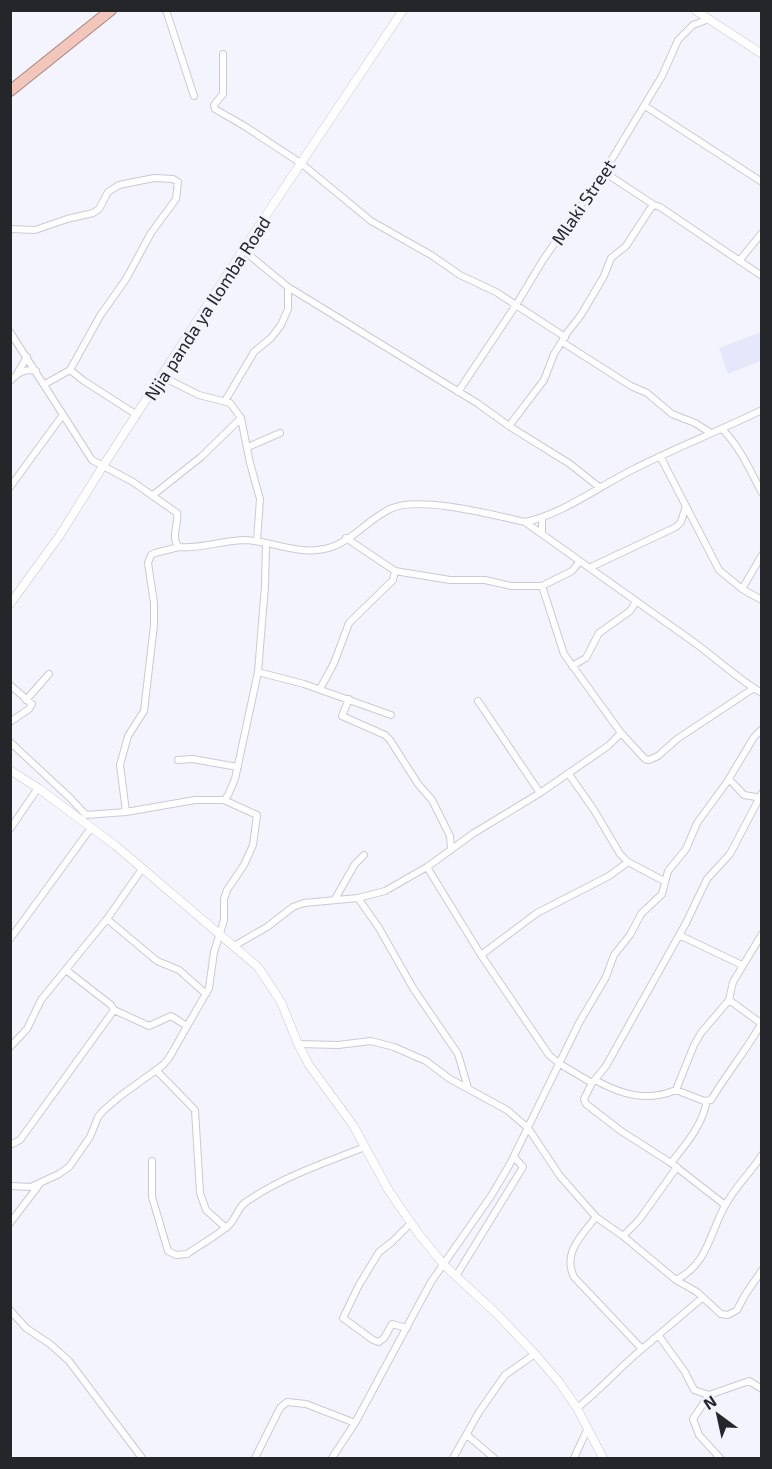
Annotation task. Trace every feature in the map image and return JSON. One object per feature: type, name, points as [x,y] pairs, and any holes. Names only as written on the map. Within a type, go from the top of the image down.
[{"type":"highway","points":[[10,91],[111,10]]},
{"type":"street","points":[[166,10],[194,96]]},
{"type":"street","name":"Njia panda ya Ilomba Road","points":[[11,604],[60,535],[243,250],[403,10]]},
{"type":"street","points":[[697,11],[762,54]]},
{"type":"street","name":"Mlaki Street","points":[[458,392],[543,260],[604,172],[662,76],[680,37],[697,23],[710,19]]},
{"type":"street","points":[[223,54],[223,94],[214,105],[215,109],[302,164],[371,221],[431,255],[460,275],[496,292],[630,386],[647,393],[672,414],[695,423],[711,433]]},
{"type":"street","points":[[645,106],[762,182]]},
{"type":"street","points":[[604,172],[762,276]]},
{"type":"street","points":[[10,229],[35,230],[93,213],[99,209],[108,192],[119,185],[153,178],[173,179],[178,182],[176,199],[151,233],[126,279],[100,316],[70,370],[45,384]]},
{"type":"street","points":[[509,426],[544,380],[554,354],[581,315],[604,276],[611,258],[626,246],[654,206]]},
{"type":"street","points":[[739,261],[762,233]]},
{"type":"street","points":[[243,250],[288,286],[570,464],[599,487]]},
{"type":"street","points":[[225,401],[254,352],[271,338],[281,325],[288,309],[288,286]]},
{"type":"street","points":[[10,332],[92,460],[174,509],[178,515],[174,538],[175,544],[179,547]]},
{"type":"street","points":[[10,381],[27,357]]},
{"type":"street","points":[[70,370],[137,415]]},
{"type":"street","points":[[18,372],[37,371]]},
{"type":"street","points":[[161,376],[199,395],[225,401],[234,406],[241,418],[260,499],[257,541]]},
{"type":"street","points":[[525,522],[542,517],[660,456],[762,410]]},
{"type":"street","points":[[10,487],[62,416]]},
{"type":"street","points":[[153,495],[201,457],[241,418]]},
{"type":"street","points":[[722,429],[746,461],[762,493]]},
{"type":"street","points":[[248,447],[280,433]]},
{"type":"street","points":[[660,456],[719,570],[742,589],[762,600]]},
{"type":"street","points":[[126,812],[120,765],[128,736],[144,711],[154,625],[154,603],[148,563],[151,555],[179,547],[221,542],[257,541],[311,551],[328,549],[391,508],[405,504],[462,509],[525,522],[591,567],[762,693]]},
{"type":"street","points":[[679,525],[686,506]]},
{"type":"street","points":[[542,517],[542,534]]},
{"type":"street","points":[[591,567],[679,525],[694,521]]},
{"type":"street","points":[[346,538],[395,571],[450,580],[485,580],[511,586],[542,585],[572,571],[580,561]]},
{"type":"street","points":[[224,800],[238,767],[258,672],[266,544]]},
{"type":"street","points":[[742,589],[762,555]]},
{"type":"street","points":[[320,689],[334,663],[349,623],[393,580],[395,571]]},
{"type":"street","points":[[542,585],[564,654],[621,733],[641,756],[649,760],[658,756],[677,739],[753,688]]},
{"type":"street","points":[[572,666],[587,656],[599,633],[630,611],[636,602]]},
{"type":"street","points":[[258,672],[320,689],[391,715]]},
{"type":"street","points":[[27,700],[49,674]]},
{"type":"street","points":[[10,685],[32,703],[10,722]]},
{"type":"street","points":[[349,699],[342,716],[384,735],[395,745],[418,784],[432,800],[450,837],[451,849]]},
{"type":"street","points":[[478,701],[540,793]]},
{"type":"street","points":[[332,1458],[355,1424],[431,1282],[491,1196],[514,1157],[579,1023],[606,977],[614,956],[630,935],[641,914],[662,894],[668,871],[690,841],[697,824],[729,779],[754,737],[762,729]]},
{"type":"street","points":[[234,946],[267,927],[296,906],[311,901],[358,898],[379,894],[427,867],[465,838],[540,793],[608,746],[621,733]]},
{"type":"street","points":[[10,741],[86,815],[126,812],[188,800],[224,800],[257,815],[253,845],[224,899],[224,920],[214,952],[206,994],[169,1058],[103,1111],[90,1137],[69,1167],[39,1184],[24,1187],[10,1186]]},
{"type":"street","points":[[178,760],[192,759],[238,767]]},
{"type":"street","points":[[575,784],[580,765]]},
{"type":"street","points":[[10,770],[116,846],[258,967],[281,1002],[309,1065],[353,1125],[389,1191],[411,1223],[444,1265],[496,1312],[535,1354],[576,1408],[603,1458]]},
{"type":"street","points":[[568,773],[594,810],[612,843],[628,862],[664,881]]},
{"type":"street","points":[[725,1205],[674,1165],[629,1136],[586,1104],[584,1096],[606,1066],[679,935],[707,879],[729,854],[761,796],[744,795],[729,779]]},
{"type":"street","points":[[10,829],[38,788]]},
{"type":"street","points":[[10,939],[91,828]]},
{"type":"street","points":[[335,899],[355,864],[364,855]]},
{"type":"street","points":[[481,955],[537,913],[609,876],[628,862]]},
{"type":"street","points":[[427,867],[481,955],[549,1055],[560,1064],[612,1090],[635,1096],[657,1095],[676,1090],[693,1098],[711,1100],[761,1024],[729,1000]]},
{"type":"street","points":[[10,1047],[27,1029],[41,1000],[107,919],[142,869]]},
{"type":"street","points":[[358,898],[385,937],[413,988],[456,1052],[468,1088]]},
{"type":"street","points":[[107,919],[157,961],[179,970],[206,994]]},
{"type":"street","points":[[676,1090],[701,1033],[729,1000],[733,982],[742,965],[760,942],[762,934]]},
{"type":"street","points":[[679,935],[742,965]]},
{"type":"street","points":[[66,970],[111,1005],[114,1010],[149,1026],[171,1016],[187,1026]]},
{"type":"street","points":[[10,1145],[20,1140],[114,1010]]},
{"type":"street","points":[[298,1044],[346,1044],[371,1041],[394,1047],[421,1059],[450,1079],[507,1110],[528,1128],[560,1176],[596,1217],[676,1280],[697,1292],[721,1314],[728,1315],[737,1310],[762,1270]]},
{"type":"street","points":[[156,1070],[195,1110],[200,1193],[206,1210],[226,1228]]},
{"type":"street","points":[[623,1236],[639,1220],[674,1165],[704,1114],[707,1101]]},
{"type":"street","points":[[152,1161],[152,1197],[168,1251],[176,1255],[187,1254],[226,1228],[234,1220],[242,1205],[271,1187],[308,1168],[365,1147]]},
{"type":"street","points":[[676,1280],[693,1269],[702,1258],[725,1205],[762,1155]]},
{"type":"street","points":[[456,1276],[523,1167],[514,1157]]},
{"type":"street","points":[[10,1223],[39,1184]]},
{"type":"street","points":[[596,1217],[574,1248],[569,1258],[570,1269],[574,1277],[642,1349]]},
{"type":"street","points":[[406,1328],[392,1324],[379,1342],[346,1321],[343,1316],[379,1252],[411,1223]]},
{"type":"street","points":[[752,1284],[762,1287]]},
{"type":"street","points":[[576,1408],[595,1394],[642,1349],[702,1298]]},
{"type":"street","points":[[10,1311],[26,1328],[50,1344],[69,1361],[142,1458]]},
{"type":"street","points":[[659,1336],[685,1372],[692,1389],[709,1395]]},
{"type":"street","points":[[453,1458],[479,1412],[505,1375],[535,1354]]},
{"type":"street","points":[[720,1458],[699,1435],[693,1419],[709,1395],[746,1381],[762,1389]]},
{"type":"street","points":[[255,1458],[280,1408],[287,1402],[306,1404],[355,1424]]},
{"type":"street","points":[[574,1458],[587,1430]]},
{"type":"street","points":[[467,1436],[494,1458]]},
{"type":"shaded area","points":[[761,332],[761,361],[728,374],[719,348]]}]
